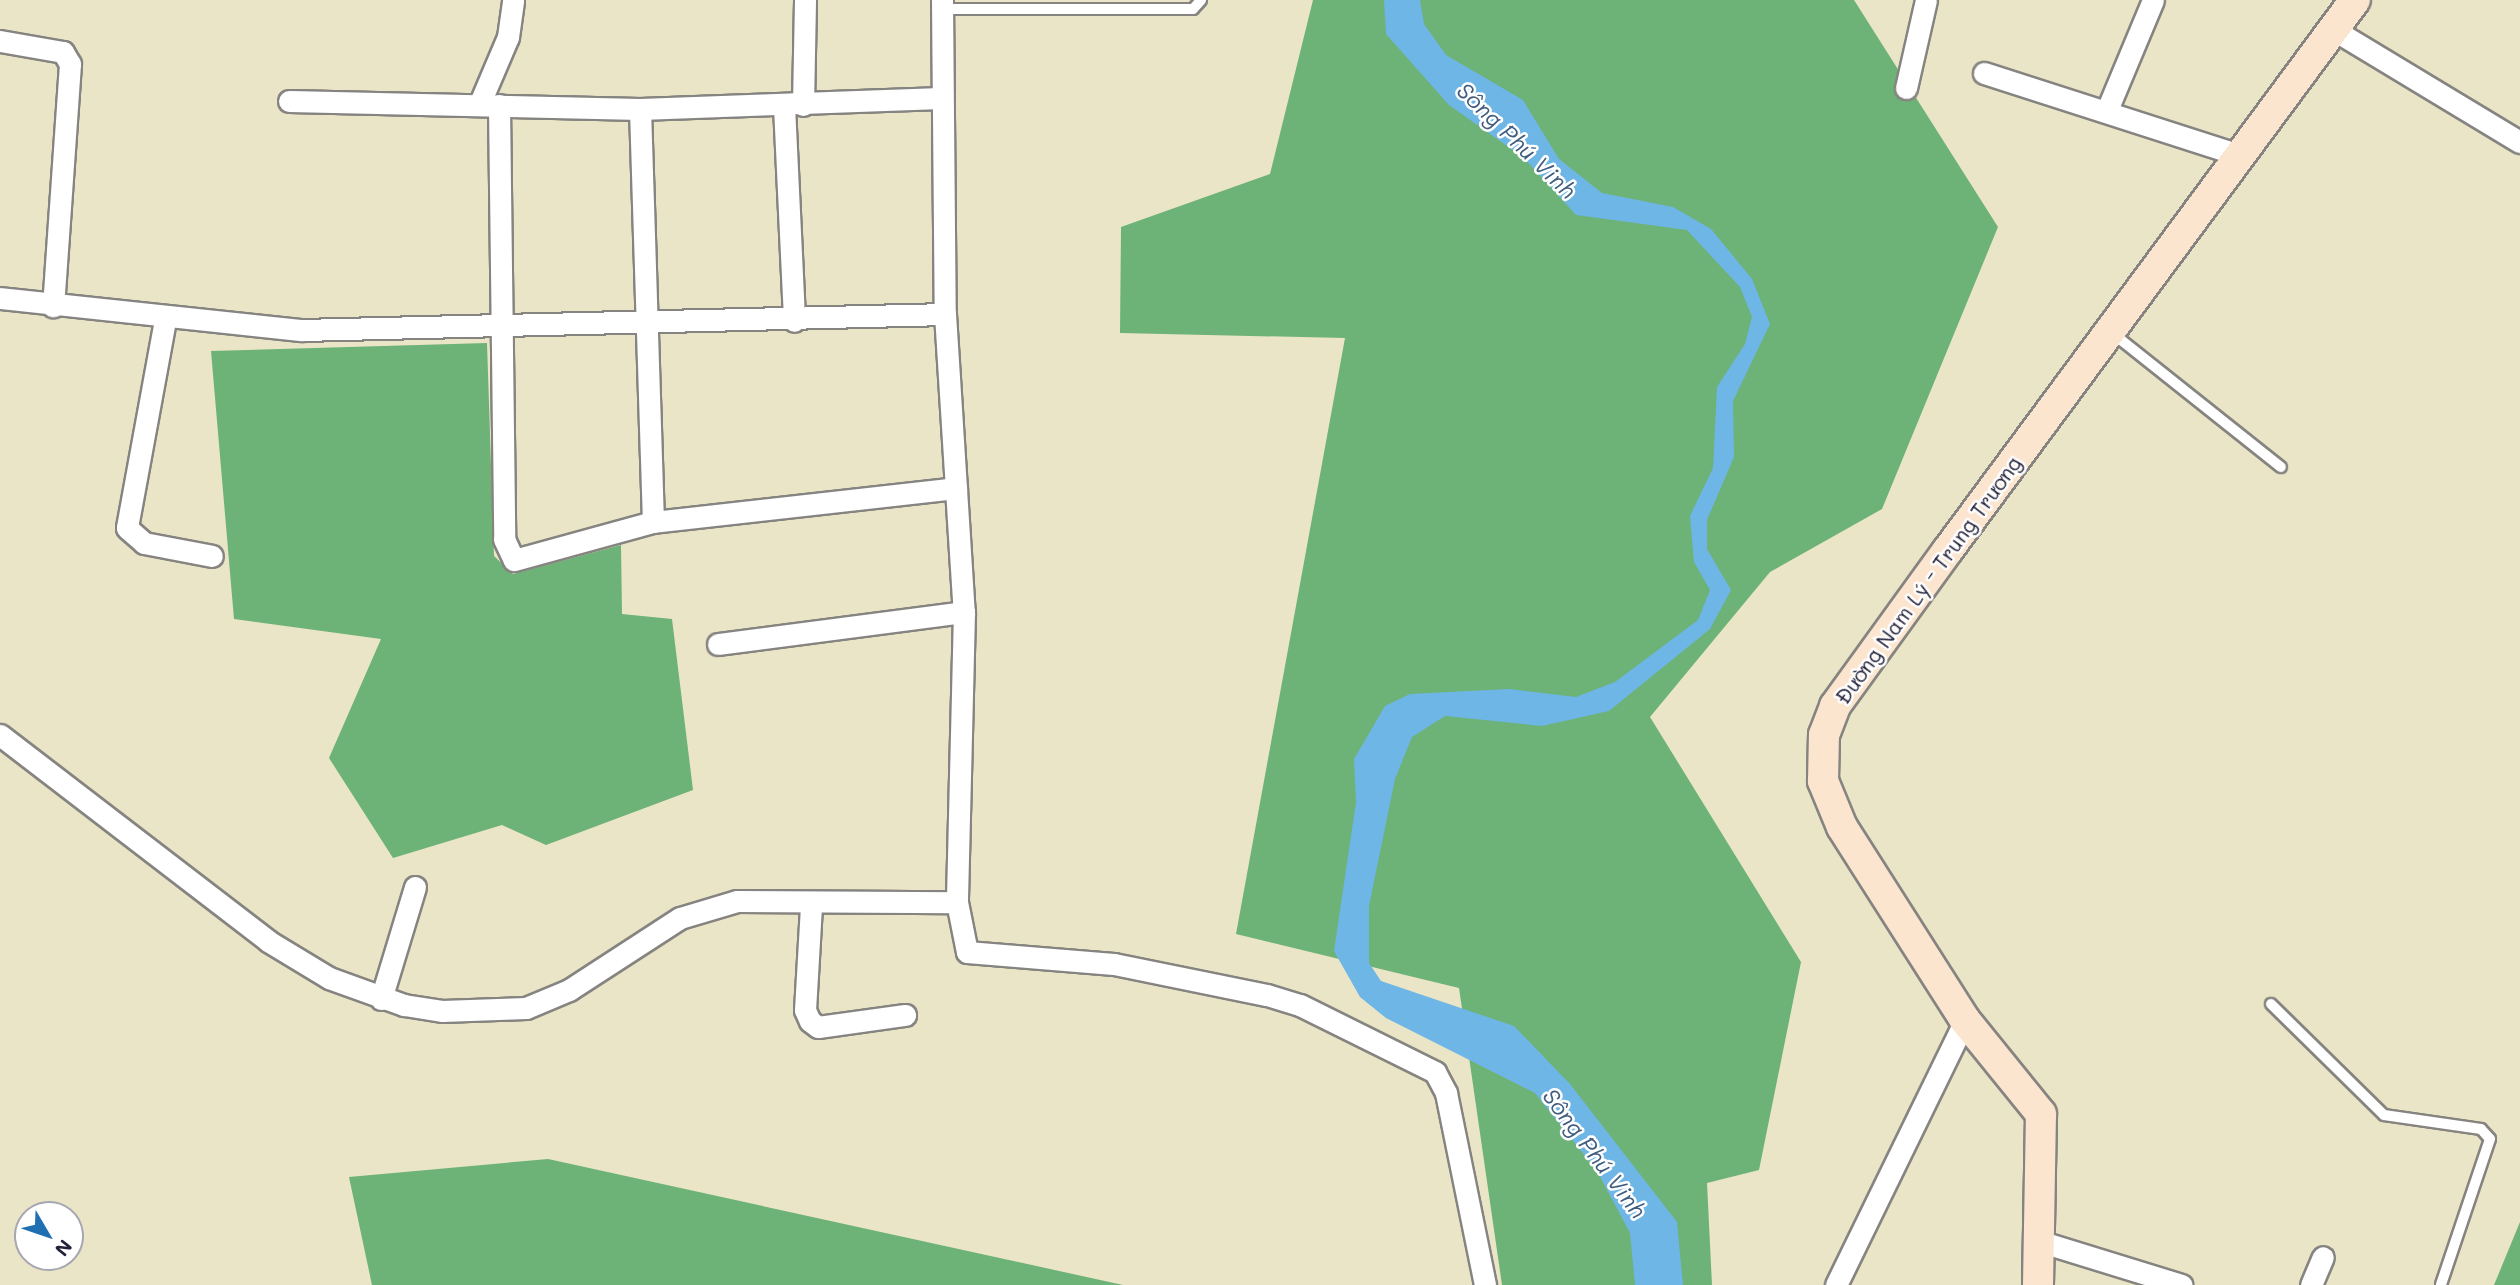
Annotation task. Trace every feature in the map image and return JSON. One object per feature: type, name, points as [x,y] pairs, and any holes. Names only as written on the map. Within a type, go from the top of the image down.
[{"type":"main road","name":"Đường Nam Lý - Trung Trương","points":[[2038,1285],[2042,1242],[2041,1114],[1965,1020],[1834,813],[1824,781],[1824,736],[1835,706],[2355,0]]},
{"type":"street","points":[[513,0],[508,37],[489,105],[501,326],[504,539],[514,560],[653,522],[956,488]]},
{"type":"street","points":[[794,321],[793,105],[805,0]]},
{"type":"street","points":[[1906,88],[1926,0]]},
{"type":"street","points":[[2107,110],[2153,0]]},
{"type":"street","points":[[942,4],[945,314],[964,612],[957,902],[967,952],[979,957],[1114,964],[1267,995],[1300,1004],[1435,1072],[1446,1093],[1485,1285]]},
{"type":"street","points":[[2334,30],[2520,142]]},
{"type":"street","points":[[0,41],[63,52],[70,64],[53,306]]},
{"type":"street","points":[[1984,73],[2107,110],[2241,155]]},
{"type":"street","points":[[289,101],[640,108],[941,99]]},
{"type":"street","points":[[640,108],[649,322],[653,522]]},
{"type":"street","points":[[0,298],[165,320],[301,331],[794,321],[945,314]]},
{"type":"street","points":[[165,320],[127,528],[144,543],[212,556]]},
{"type":"street","points":[[718,644],[964,612]]},
{"type":"street","points":[[0,735],[268,941],[329,978],[381,999],[442,1012],[526,1008],[569,990],[702,910],[737,901],[811,906],[957,902]]},
{"type":"street","points":[[381,999],[415,887]]},
{"type":"street","points":[[811,906],[805,1010],[810,1021],[817,1027],[905,1015]]},
{"type":"street","points":[[1836,1285],[1965,1020]]},
{"type":"street","points":[[2042,1242],[2182,1285]]},
{"type":"street","points":[[2311,1285],[2323,1257]]},
{"type":"lane","points":[[942,4],[1193,9],[1201,0]]},
{"type":"lane","points":[[2110,332],[2281,467]]},
{"type":"lane","points":[[2272,1004],[2384,1115],[2481,1129],[2490,1139],[2441,1285]]},
{"type":"green space","points":[[1313,0],[1854,0],[1998,227],[1882,509],[1770,572],[1650,717],[1801,962],[1759,1170],[1707,1183],[1712,1285],[1502,1285],[1459,988],[1236,934],[1345,338],[1120,333],[1121,227],[1270,174]]},
{"type":"green space","points":[[487,343],[494,556],[513,574],[621,545],[622,614],[672,619],[693,790],[546,845],[502,825],[393,858],[329,758],[381,639],[234,619],[211,351]]},
{"type":"green space","points":[[548,1159],[1123,1285],[372,1285],[349,1177]]},
{"type":"green space","points":[[2520,1222],[2520,1285],[2494,1285]]},
{"type":"water","name":"Sông Phú Vinh","points":[[1384,0],[1420,0],[1424,24],[1446,55],[1523,100],[1559,159],[1602,193],[1673,207],[1711,229],[1752,279],[1770,324],[1733,401],[1734,457],[1707,520],[1707,549],[1731,590],[1710,629],[1609,711],[1542,726],[1445,716],[1412,737],[1395,779],[1369,906],[1369,963],[1381,981],[1514,1026],[1570,1084],[1677,1222],[1683,1285],[1635,1285],[1630,1233],[1597,1171],[1535,1093],[1386,1018],[1360,997],[1334,951],[1356,802],[1354,759],[1385,706],[1410,694],[1509,689],[1576,697],[1615,682],[1698,620],[1710,590],[1694,562],[1690,516],[1713,468],[1717,387],[1745,344],[1752,317],[1740,287],[1687,230],[1576,215],[1524,158],[1449,105],[1386,34]]}]
